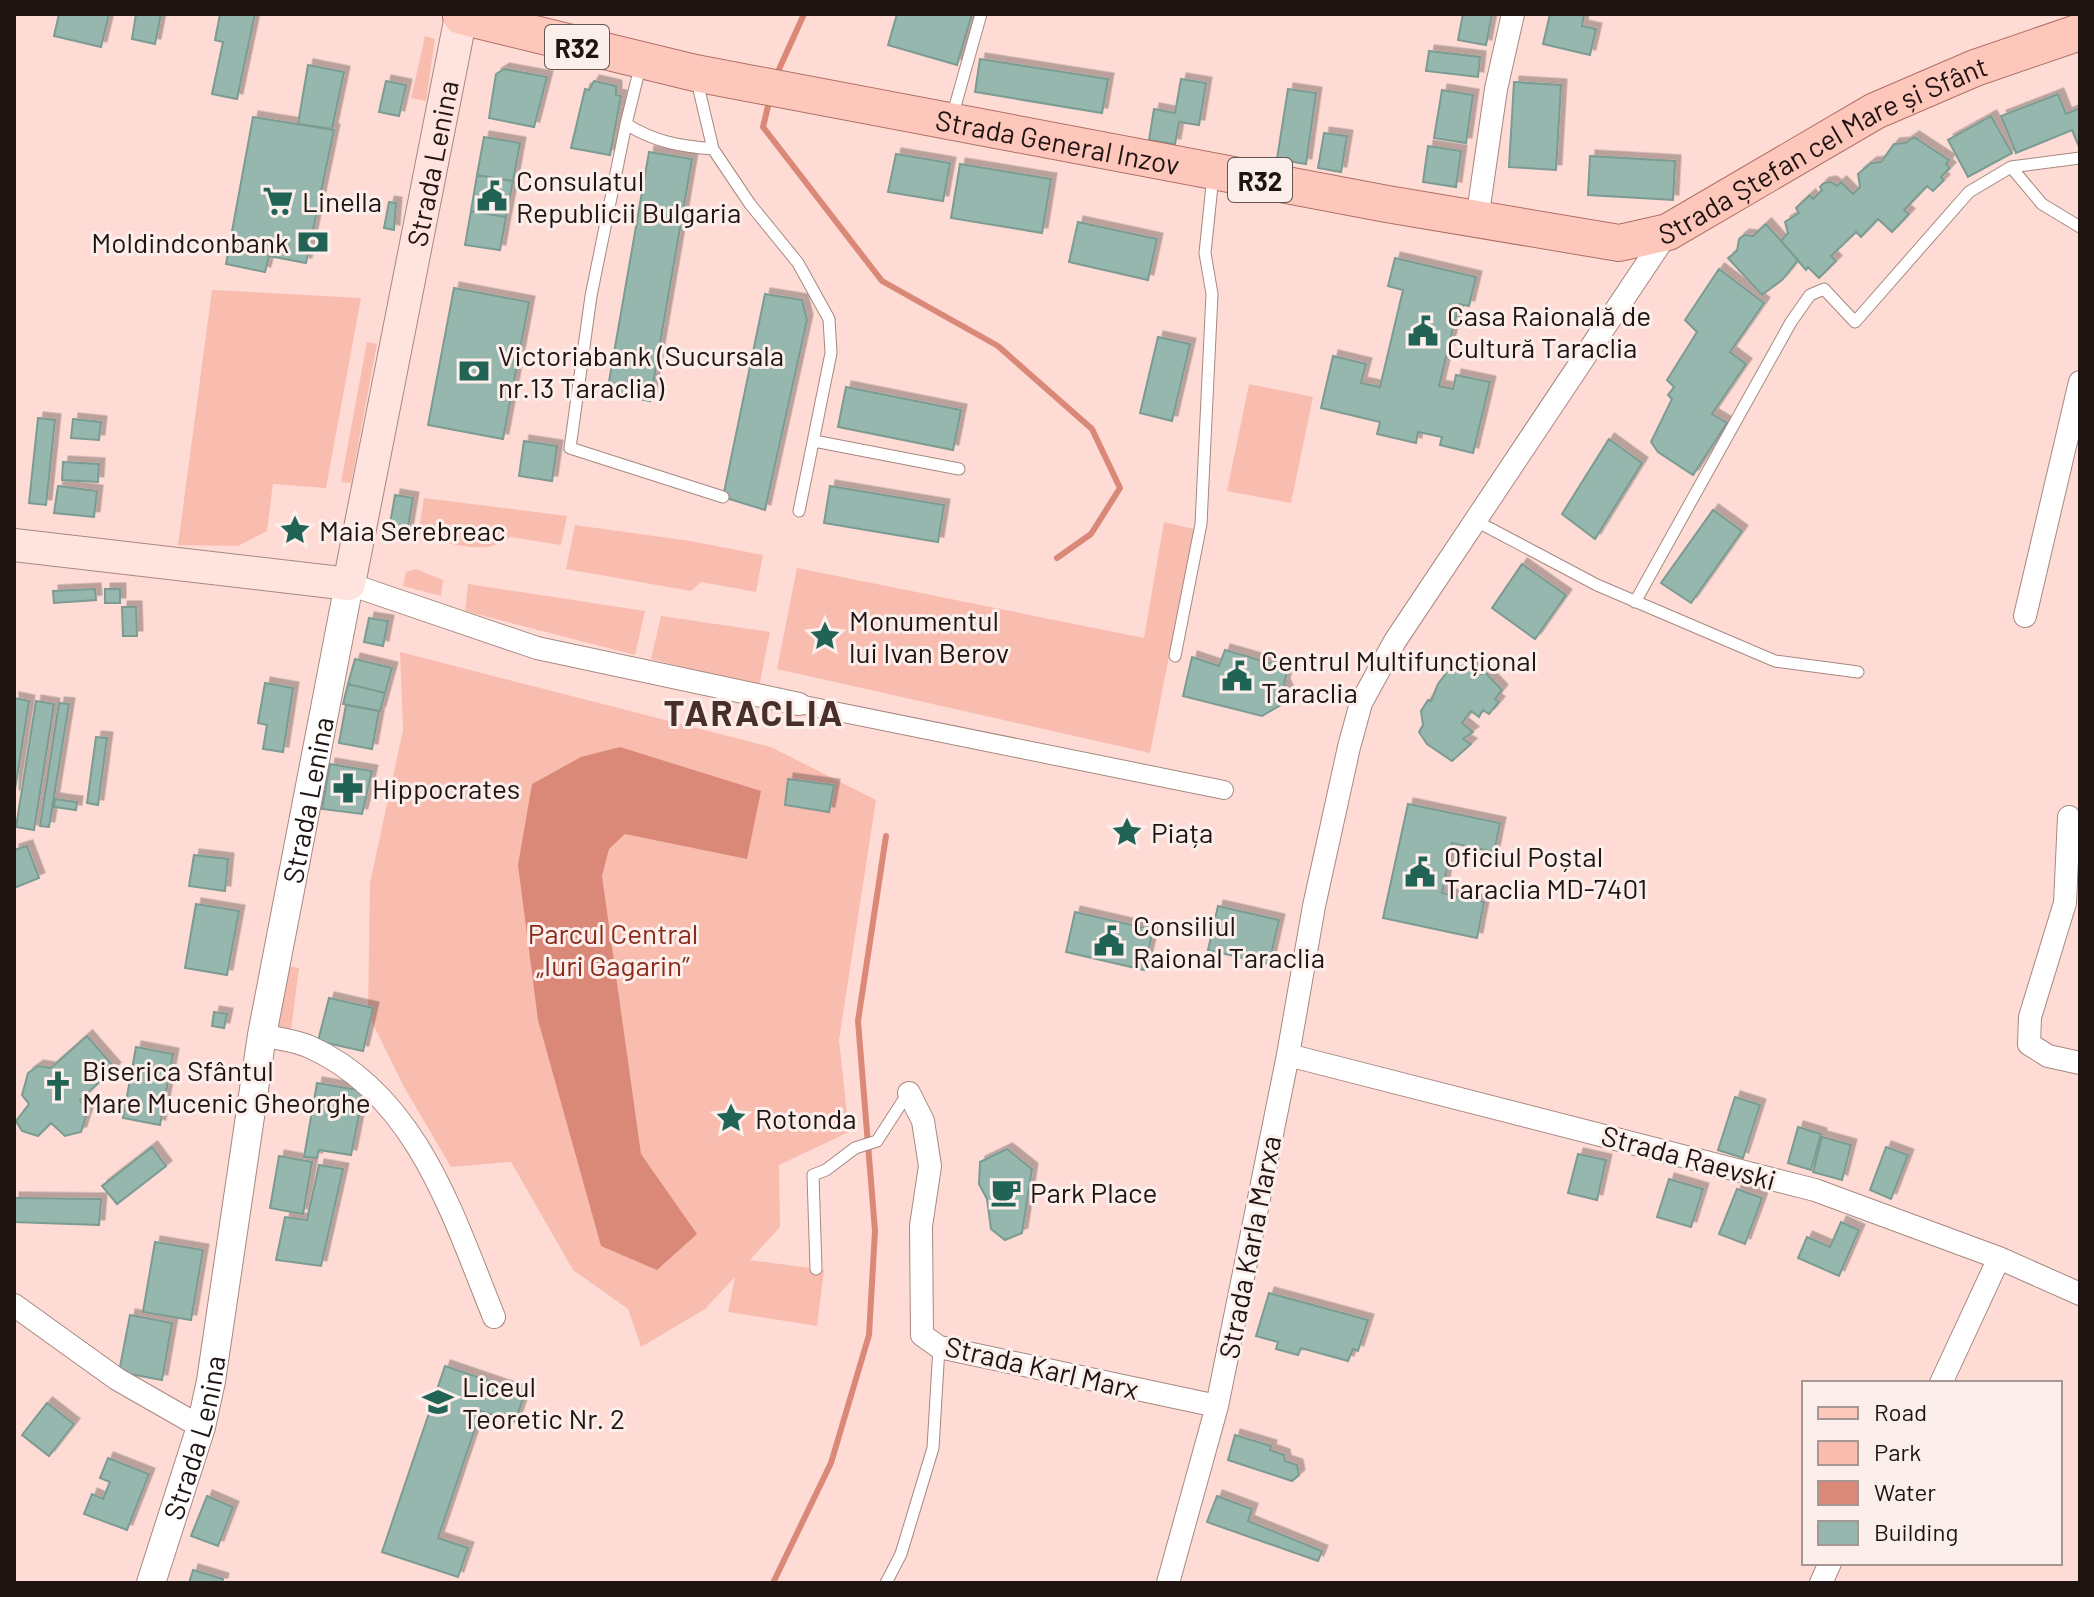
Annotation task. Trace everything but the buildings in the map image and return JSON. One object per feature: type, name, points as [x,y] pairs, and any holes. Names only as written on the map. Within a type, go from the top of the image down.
[{"type":"main road","name":"Strada General Inzov","points":[[458,15],[695,73],[1477,220],[1619,243],[1668,232]]},
{"type":"main road","name":"Strada Lenina","points":[[349,584],[458,15]]},
{"type":"main road","name":"Strada Ștefan cel Mare și Sfânt","points":[[1668,232],[1875,111],[1975,68],[2080,32]]},
{"type":"main road","points":[[14,545],[349,584]]},
{"type":"street","points":[[1477,220],[1496,89],[1513,14]]},
{"type":"street","name":"Strada Ștefan cel Mare și Sfânt","points":[[1314,906],[1361,703],[1395,641],[1668,232]]},
{"type":"street","points":[[2025,616],[2080,382]]},
{"type":"street","points":[[349,584],[537,648],[1224,790]]},
{"type":"street","name":"Strada Lenina","points":[[151,1583],[201,1427],[262,1035],[349,584]]},
{"type":"street","points":[[2069,817],[2072,903],[2030,1017],[2029,1044],[2048,1056],[2080,1063]]},
{"type":"street","name":"Strada Karla Marxa","points":[[1168,1583],[1217,1406],[1288,1055],[1314,906]]},
{"type":"street","points":[[262,1035],[307,1046],[348,1068],[385,1099],[436,1177],[494,1317]]},
{"type":"street","name":"Strada Raevski","points":[[1288,1055],[1815,1190],[1999,1258],[2080,1294]]},
{"type":"street","name":"Strada Karl Marx","points":[[909,1093],[923,1121],[930,1166],[921,1226],[922,1335],[939,1347],[1217,1406]]},
{"type":"street","points":[[1942,1381],[1999,1258]]},
{"type":"street","points":[[14,1305],[117,1379],[201,1427]]},
{"type":"lane","points":[[952,120],[981,14]]},
{"type":"lane","points":[[641,62],[591,296],[570,448],[723,497]]},
{"type":"lane","points":[[695,73],[713,149],[750,204],[798,263],[829,319],[831,353],[799,511]]},
{"type":"lane","points":[[626,124],[649,139],[675,146],[713,149]]},
{"type":"lane","points":[[1635,602],[1791,322],[1810,295],[1824,289],[1855,322],[1969,192],[2011,167],[2080,158]]},
{"type":"lane","points":[[2011,167],[2042,204],[2080,227]]},
{"type":"lane","points":[[1175,656],[1201,524],[1212,294],[1205,253],[1213,171]]},
{"type":"lane","points":[[814,441],[959,469]]},
{"type":"lane","points":[[1476,521],[1597,585],[1775,661],[1858,672]]},
{"type":"lane","points":[[816,1269],[813,1175],[826,1170],[855,1148],[877,1141],[909,1093]]},
{"type":"lane","points":[[886,1583],[901,1554],[933,1448],[939,1347]]},
{"type":"green space","points":[[425,36],[435,39],[426,101],[411,98]]},
{"type":"green space","points":[[212,290],[361,298],[326,488],[273,484],[267,531],[238,546],[178,545]]},
{"type":"green space","points":[[367,342],[377,344],[351,483],[341,482]]},
{"type":"green space","points":[[1249,384],[1313,397],[1291,503],[1227,491]]},
{"type":"green space","points":[[424,498],[567,516],[561,545],[510,537],[489,547],[477,547],[418,535]]},
{"type":"green space","points":[[1164,522],[1194,529],[1150,753],[777,669],[797,568],[1144,638]]},
{"type":"green space","points":[[575,525],[763,555],[756,592],[701,582],[691,591],[566,569]]},
{"type":"green space","points":[[416,569],[443,580],[441,596],[403,586],[406,572]]},
{"type":"green space","points":[[468,584],[645,611],[635,655],[465,611]]},
{"type":"green space","points":[[661,616],[770,632],[759,687],[651,659]]},
{"type":"green space","name":"Parcul Central „Iuri Gagarin”","points":[[400,652],[771,747],[876,800],[839,1040],[849,1132],[779,1165],[780,1227],[750,1260],[824,1270],[817,1326],[728,1312],[735,1277],[705,1309],[641,1347],[628,1309],[573,1270],[511,1162],[451,1167],[404,1087],[368,1014],[370,883],[403,730]]},
{"type":"green space","points":[[287,966],[299,968],[291,1030],[278,1028]]},
{"type":"water","points":[[620,747],[761,791],[747,859],[625,834],[609,849],[602,876],[641,1154],[697,1234],[657,1270],[601,1246],[538,1020],[518,865],[532,784],[581,757]]},
{"type":"waterway","points":[[776,76],[804,14]]},
{"type":"waterway","points":[[770,98],[763,127],[882,281],[998,346],[1092,429],[1120,488],[1091,534],[1057,558]]},
{"type":"waterway","points":[[773,1583],[831,1463],[869,1335],[875,1231],[858,1021],[886,836]]},
{"type":"place","name":"Consulatul Republicii Bulgaria","points":[[492,196]]},
{"type":"place","name":"Linella","points":[[278,201]]},
{"type":"place","name":"Moldindconbank","points":[[313,242]]},
{"type":"place","name":"Casa Raională de Cultură Taraclia","points":[[1423,331]]},
{"type":"place","name":"Victoriabank (Sucursala nr.13 Taraclia)","points":[[474,371]]},
{"type":"place","name":"Maia Serebreac","points":[[295,530]]},
{"type":"place","name":"Monumentul lui Ivan Berov","points":[[825,636]]},
{"type":"place","name":"Centrul Multifuncțional Taraclia","points":[[1237,676]]},
{"type":"place","name":"Hippocrates","points":[[348,788]]},
{"type":"place","name":"Piața","points":[[1127,832]]},
{"type":"place","name":"Oficiul Poștal Taraclia MD-7401","points":[[1420,872]]},
{"type":"place","name":"Consiliul Raional Taraclia","points":[[1109,941]]},
{"type":"place","name":"Biserica Sfântul Mare Mucenic Gheorghe","points":[[58,1086]]},
{"type":"place","name":"Rotonda","points":[[731,1118]]},
{"type":"place","name":"Park Place","points":[[1006,1192]]},
{"type":"place","name":"Liceul Teoretic Nr. 2","points":[[438,1402]]},
{"type":"district","name":"TARACLIA","points":[[754,711]]}]
